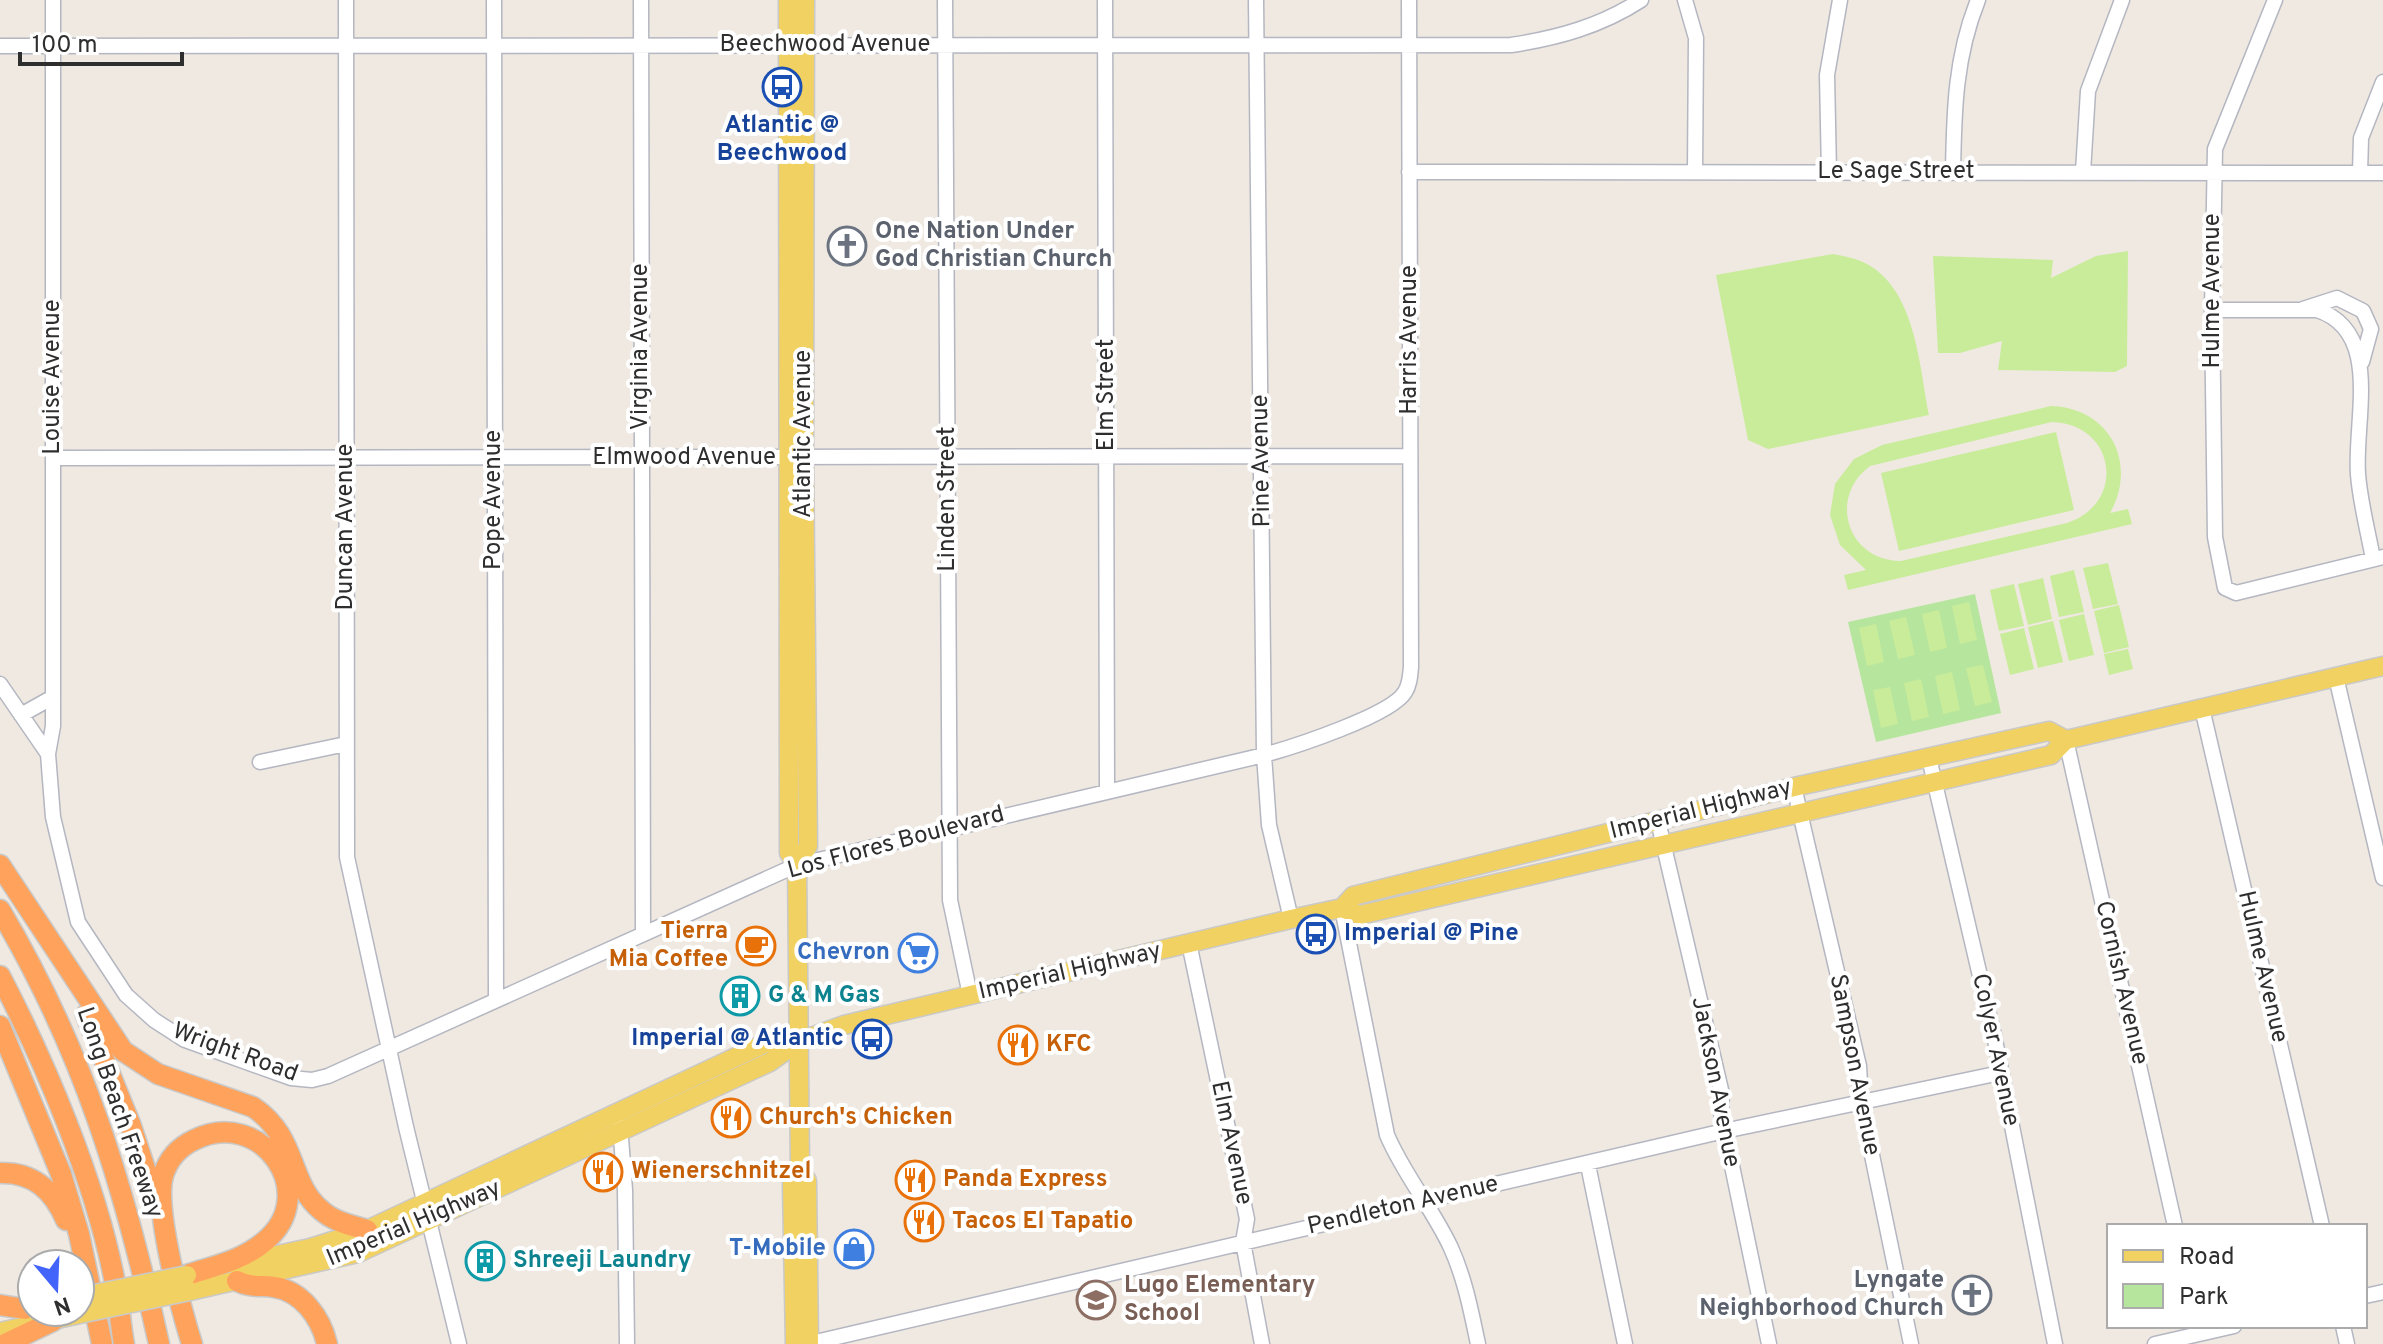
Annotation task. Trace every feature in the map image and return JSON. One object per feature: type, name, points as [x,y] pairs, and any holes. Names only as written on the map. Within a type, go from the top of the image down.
[{"type":"highway","points":[[0,865],[123,1051],[150,1071],[253,1107],[265,1115],[283,1135],[305,1188],[318,1209],[335,1220],[367,1230]]},
{"type":"highway","name":"Long Beach Freeway","points":[[0,910],[54,1006],[82,1071],[129,1213],[159,1344]]},
{"type":"highway","points":[[55,950],[109,1069],[169,1243]]},
{"type":"highway","points":[[0,976],[23,1020],[76,1151],[114,1276],[124,1344]]},
{"type":"highway","points":[[0,1026],[61,1174],[81,1248]]},
{"type":"highway","points":[[186,1344],[161,1192],[162,1179],[173,1155],[185,1145],[201,1136],[232,1131],[262,1143],[274,1155],[288,1194],[283,1219],[275,1232],[242,1256],[189,1283]]},
{"type":"highway","points":[[0,1173],[31,1177],[47,1189],[60,1205],[77,1248]]},
{"type":"highway","points":[[237,1281],[248,1287],[285,1289],[297,1297],[319,1321],[327,1344]]},
{"type":"highway","points":[[96,1320],[100,1341]]},
{"type":"highway","points":[[184,1320],[192,1344]]},
{"type":"highway","points":[[5,1344],[38,1328]]},
{"type":"main road","name":"Atlantic Avenue","points":[[788,0],[796,46],[796,458],[808,846],[797,865],[800,1168],[807,1181],[808,1344]]},
{"type":"main road","name":"Atlantic Avenue","points":[[796,46],[805,0]]},
{"type":"main road","name":"Imperial Highway","points":[[189,1283],[237,1281],[346,1257],[431,1222],[770,1062],[800,1041],[844,1025],[1291,919],[1342,908],[1360,915],[2051,755],[2066,740],[2383,666]]},
{"type":"main road","name":"Imperial Highway","points":[[1342,908],[1353,896],[1794,787],[2049,731],[2066,740]]},
{"type":"main road","name":"Imperial Highway","points":[[96,1302],[189,1283],[367,1230],[766,1043],[800,1041]]},
{"type":"main road","name":"Atlantic Avenue","points":[[795,1344],[792,1184],[794,1173],[800,1168]]},
{"type":"street","name":"Louise Avenue","points":[[48,754],[53,697],[53,0]]},
{"type":"street","name":"Duncan Avenue","points":[[346,0],[348,872],[390,1049]]},
{"type":"street","name":"Pope Avenue","points":[[494,0],[496,999]]},
{"type":"street","name":"Virginia Avenue","points":[[641,0],[643,934]]},
{"type":"street","name":"Linden Street","points":[[945,0],[948,827],[950,900],[970,995]]},
{"type":"street","name":"Elm Street","points":[[1105,0],[1107,789]]},
{"type":"street","name":"Pine Avenue","points":[[1256,0],[1264,755],[1269,825],[1291,919]]},
{"type":"street","name":"Harris Avenue","points":[[1409,0],[1410,679]]},
{"type":"street","name":"Beechwood Avenue","points":[[0,46],[1511,45],[1541,41],[1602,22],[1641,0]]},
{"type":"street","points":[[1685,0],[1696,38],[1695,172]]},
{"type":"street","points":[[1829,173],[1827,75],[1840,0]]},
{"type":"street","points":[[1953,172],[1956,78],[1978,0]]},
{"type":"street","points":[[2083,172],[2088,91],[2122,0]]},
{"type":"street","name":"Hulme Avenue","points":[[2275,0],[2215,149],[2212,310],[2215,537],[2222,584],[2229,592],[2378,558]]},
{"type":"street","points":[[2360,173],[2361,138],[2383,82]]},
{"type":"street","name":"Le Sage Street","points":[[1409,172],[2383,173]]},
{"type":"street","points":[[2303,309],[2337,298],[2363,311],[2371,329],[2362,362],[2358,474],[2378,558]]},
{"type":"street","points":[[2212,310],[2303,309],[2330,314],[2343,324],[2359,347],[2362,362]]},
{"type":"street","name":"Elmwood Avenue","points":[[53,458],[1410,456]]},
{"type":"street","points":[[2336,677],[2383,878]]},
{"type":"street","name":"Los Flores Boulevard","points":[[390,1049],[797,865],[1107,789],[1264,755],[1332,733],[1388,706],[1405,693],[1410,679]]},
{"type":"street","points":[[0,684],[48,754]]},
{"type":"street","points":[[21,715],[53,697]]},
{"type":"street","name":"Hulme Avenue","points":[[2202,708],[2322,1224]]},
{"type":"street","name":"Cornish Avenue","points":[[2066,740],[2175,1224]]},
{"type":"street","points":[[260,762],[346,744]]},
{"type":"street","name":"Wright Road","points":[[48,754],[53,817],[78,922],[126,995],[154,1020],[185,1040],[300,1080],[321,1078],[390,1049]]},
{"type":"street","name":"Colyer Avenue","points":[[1929,758],[2000,1073],[2055,1344]]},
{"type":"street","name":"Sampson Avenue","points":[[1794,787],[1797,813],[1859,1066],[1861,1102],[1911,1344]]},
{"type":"street","name":"Jackson Avenue","points":[[1658,821],[1722,1094],[1724,1131],[1769,1344]]},
{"type":"street","points":[[1342,908],[1387,1135],[1400,1166],[1450,1246],[1465,1283],[1478,1344]]},
{"type":"street","name":"Elm Avenue","points":[[1189,943],[1247,1219],[1243,1242],[1262,1344]]},
{"type":"street","points":[[390,1049],[459,1344]]},
{"type":"street","name":"Pendleton Avenue","points":[[808,1344],[1724,1131],[2000,1073]]},
{"type":"street","points":[[617,1111],[622,1133],[627,1344]]},
{"type":"street","points":[[1588,1165],[1625,1344]]},
{"type":"street","points":[[2155,1344],[2226,1328]]},
{"type":"green space","points":[[2128,251],[2127,366],[2115,372],[1998,370],[2002,341],[1960,353],[1938,353],[1933,256],[2053,260],[2051,278],[2096,256]]},
{"type":"green space","points":[[1833,254],[1863,262],[1881,274],[1894,289],[1912,329],[1929,415],[1768,449],[1748,440],[1716,275]]},
{"type":"green space","points":[[2051,406],[2072,409],[2103,428],[2113,442],[2121,475],[2118,494],[2110,513],[2128,509],[2132,524],[1848,590],[1844,575],[1866,570],[1840,545],[1830,515],[1835,484],[1854,459],[1882,445]],"holes":[[[2052,422],[2073,426],[2090,436],[2101,450],[2106,466],[2105,483],[2099,499],[2086,513],[2067,523],[1901,561],[1868,551],[1850,526],[1847,510],[1849,494],[1857,479],[1870,466]]]},
{"type":"green space","points":[[2056,432],[2074,510],[1899,551],[1881,473]]},
{"type":"green space","points":[[2108,563],[2118,604],[2093,609],[2083,568]]},
{"type":"green space","points":[[2074,570],[2084,612],[2059,617],[2050,576]]},
{"type":"green space","points":[[2043,578],[2052,619],[2028,625],[2018,584]]},
{"type":"green space","points":[[2014,584],[2024,626],[1999,631],[1990,590]]},
{"type":"green space","points":[[1975,594],[2001,713],[1876,742],[1848,622]]},
{"type":"green space","points":[[1969,602],[1977,640],[1960,644],[1952,606]]},
{"type":"green space","points":[[2119,605],[2129,647],[2104,653],[2094,611]]},
{"type":"green space","points":[[1939,610],[1947,648],[1930,652],[1922,614]]},
{"type":"green space","points":[[2084,614],[2094,655],[2069,661],[2059,620]]},
{"type":"green space","points":[[1906,617],[1915,655],[1898,659],[1889,621]]},
{"type":"green space","points":[[2053,621],[2063,662],[2038,668],[2028,627]]},
{"type":"green space","points":[[1876,624],[1884,662],[1867,666],[1859,628]]},
{"type":"green space","points":[[2024,628],[2034,669],[2010,675],[2000,634]]},
{"type":"green space","points":[[2128,649],[2133,669],[2109,675],[2104,654]]},
{"type":"green space","points":[[1983,665],[1992,702],[1975,706],[1966,668]]},
{"type":"green space","points":[[1952,672],[1960,710],[1943,714],[1935,676]]},
{"type":"green space","points":[[1921,679],[1929,717],[1912,721],[1904,683]]},
{"type":"green space","points":[[1890,687],[1898,724],[1881,728],[1873,690]]},
{"type":"place","name":"Atlantic @ Beechwood","points":[[782,87]]},
{"type":"place","name":"One Nation Under God Christian Church","points":[[847,246]]},
{"type":"place","name":"Imperial @ Pine","points":[[1316,934]]},
{"type":"place","name":"Tierra Mia Coffee","points":[[756,946]]},
{"type":"place","name":"Chevron","points":[[918,953]]},
{"type":"place","name":"G & M Gas","points":[[740,996]]},
{"type":"place","name":"Imperial @ Atlantic","points":[[872,1039]]},
{"type":"place","name":"KFC","points":[[1018,1045]]},
{"type":"place","name":"Church's Chicken","points":[[731,1118]]},
{"type":"place","name":"Wienerschnitzel","points":[[603,1172]]},
{"type":"place","name":"Panda Express","points":[[915,1180]]},
{"type":"place","name":"Tacos El Tapatio","points":[[924,1222]]},
{"type":"place","name":"T-Mobile","points":[[854,1249]]},
{"type":"place","name":"Shreeji Laundry","points":[[485,1261]]},
{"type":"place","name":"Lyngate Neighborhood Church","points":[[1972,1295]]},
{"type":"place","name":"Lugo Elementary School","points":[[1096,1300]]}]
